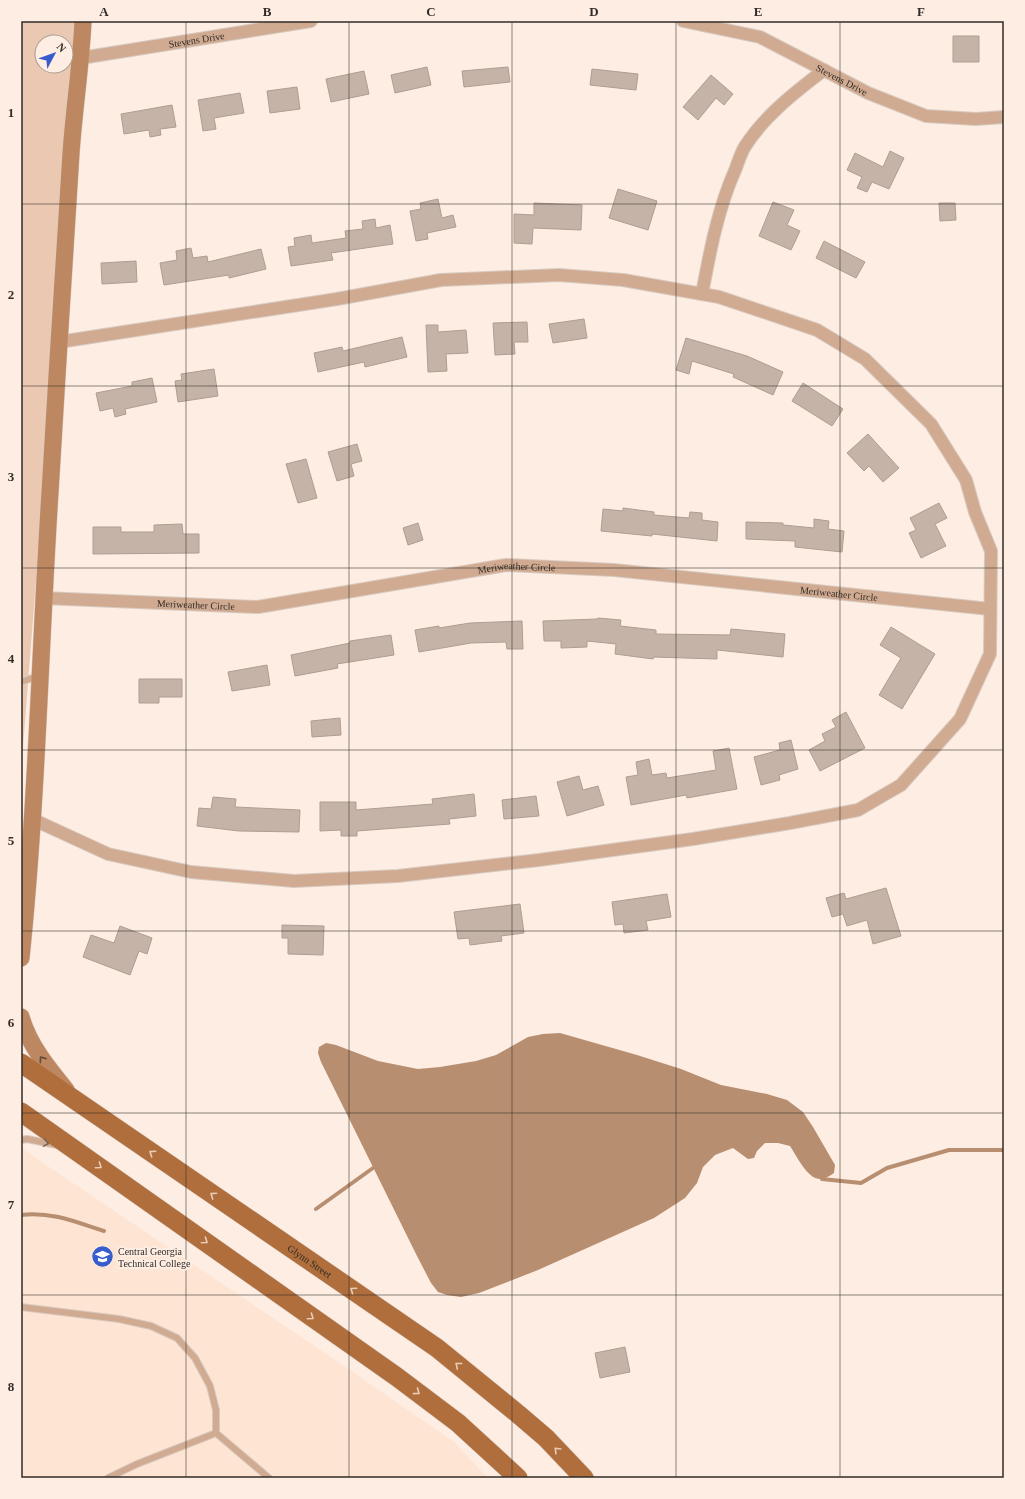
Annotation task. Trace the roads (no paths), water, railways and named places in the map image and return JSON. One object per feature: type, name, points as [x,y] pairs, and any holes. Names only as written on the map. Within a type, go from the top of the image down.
[{"type":"main road","points":[[21,958],[30,876],[43,598],[73,122],[81,58],[83,21]]},
{"type":"main road","points":[[21,1017],[25,1030],[37,1051],[53,1075],[75,1100]]},
{"type":"main road","name":"Glynn Street","points":[[21,1063],[437,1348],[546,1438],[584,1478]]},
{"type":"main road","points":[[21,1112],[397,1377],[458,1423],[518,1478]]},
{"type":"street","name":"Stevens Drive","points":[[81,58],[311,21]]},
{"type":"street","name":"Stevens Drive","points":[[683,21],[760,37],[868,93],[926,116],[976,119],[1004,117]]},
{"type":"street","points":[[702,294],[711,249],[726,190],[744,148],[762,125],[792,94],[824,70]]},
{"type":"street","points":[[32,819],[108,854],[191,872],[294,881],[398,876],[539,860],[693,839],[790,823],[858,810],[901,785],[960,719],[990,654],[991,551],[975,512],[966,480],[931,424],[866,359],[817,330],[719,297],[623,280],[560,275],[441,280],[337,299],[59,342]]},
{"type":"street","name":"Meriweather Circle","points":[[43,598],[258,607],[506,565],[614,570],[990,609]]},
{"type":"lane","points":[[21,682],[39,675]]},
{"type":"lane","points":[[21,1140],[27,1139],[71,1147]]},
{"type":"lane","points":[[21,1307],[119,1319],[151,1326],[177,1338],[195,1358],[210,1386],[216,1410],[216,1434]]},
{"type":"lane","points":[[108,1478],[137,1464],[216,1434]]},
{"type":"lane","points":[[216,1434],[270,1478]]},
{"type":"waterway","points":[[822,1179],[861,1183],[887,1168],[949,1150],[1004,1150]]},
{"type":"waterway","points":[[316,1209],[373,1168]]},
{"type":"waterway","points":[[21,1215],[32,1214],[53,1216],[104,1231]]},
{"type":"place","name":"Central Georgia Technical College","points":[[102,1257]]}]
